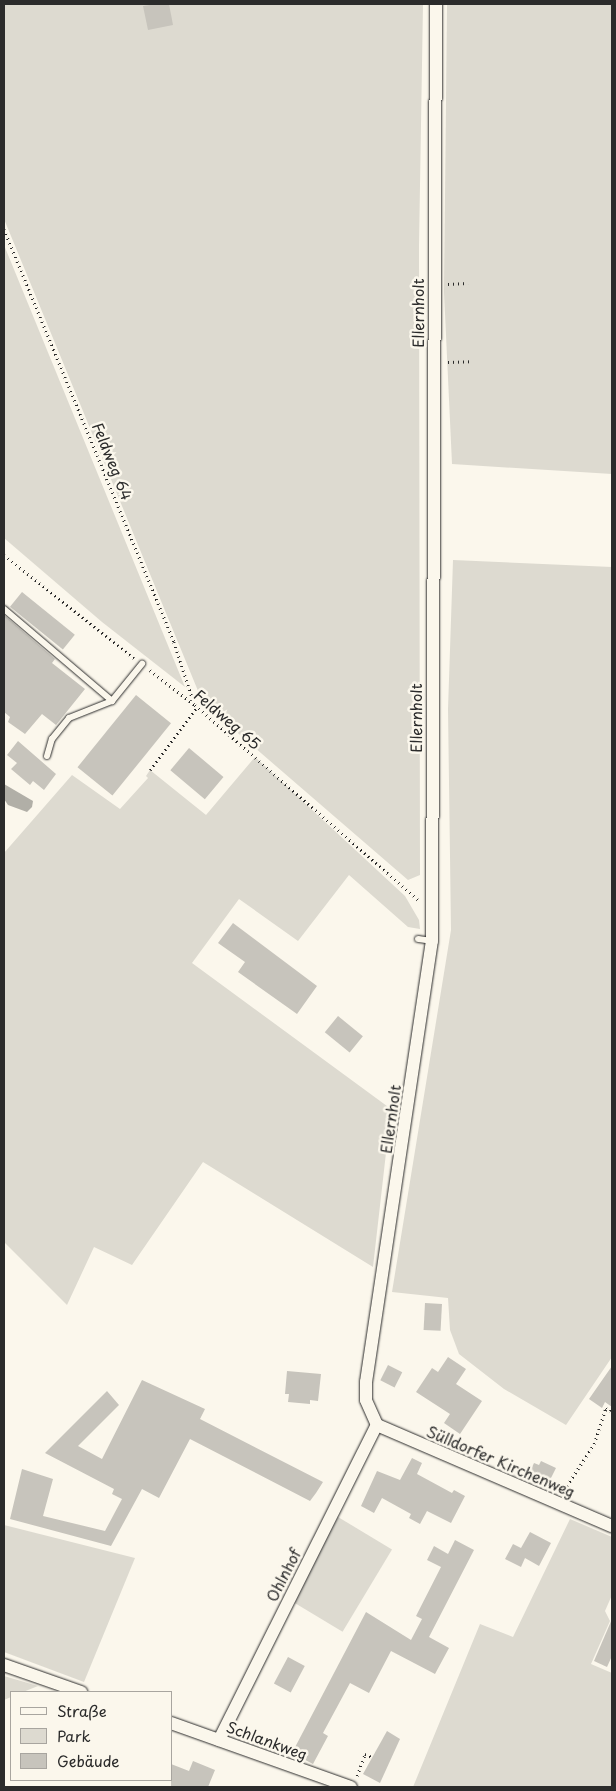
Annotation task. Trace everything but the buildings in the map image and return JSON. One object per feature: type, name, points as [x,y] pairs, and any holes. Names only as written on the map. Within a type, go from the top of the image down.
[{"type":"street","name":"Ellernholt","points":[[377,1425],[368,1407],[366,1382],[432,941],[436,4]]},
{"type":"street","name":"Sülldorfer Kirchenweg","points":[[377,1425],[612,1526]]},
{"type":"street","name":"Ohlnhof","points":[[219,1740],[377,1425]]},
{"type":"street","points":[[4,1665],[78,1691]]},
{"type":"street","name":"Schlankweg","points":[[172,1723],[353,1784]]},
{"type":"lane","points":[[4,609],[112,701]]},
{"type":"lane","points":[[48,756],[52,739],[70,718],[112,701],[142,664]]},
{"type":"lane","points":[[418,939],[432,941]]},
{"type":"path","name":"Feldweg 64","points":[[4,229],[174,642],[196,706]]},
{"type":"path","points":[[434,284],[468,283]]},
{"type":"path","points":[[434,362],[472,361]]},
{"type":"path","name":"Feldweg 65","points":[[4,555],[196,706],[406,891],[432,907]]},
{"type":"path","points":[[150,770],[196,706]]},
{"type":"path","points":[[557,1502],[594,1444],[606,1408],[610,1411],[612,1408]]},
{"type":"path","points":[[353,1784],[365,1754],[372,1757]]},
{"type":"green space","points":[[4,4],[423,4],[419,246],[420,875],[408,880],[203,703],[4,219]]},
{"type":"green space","points":[[447,4],[612,4],[612,474],[452,464],[444,292]]},
{"type":"green space","points":[[4,245],[185,687],[102,622],[4,538]]},
{"type":"green space","points":[[453,560],[612,567],[612,1357],[566,1425],[504,1389],[459,1354],[450,1330],[448,1298],[392,1292],[451,930],[448,709]]},
{"type":"green space","points":[[255,757],[405,896],[419,920],[420,929],[408,927],[349,875],[298,941],[239,899],[192,963],[391,1109],[373,1267],[203,1162],[132,1265],[94,1247],[67,1305],[4,1242],[4,853],[72,775],[120,809],[148,778],[146,776],[150,770],[206,815]]},
{"type":"green space","points":[[338,1517],[392,1549],[343,1632],[289,1599]]},
{"type":"green space","points":[[570,1519],[612,1537],[612,1595],[605,1611],[610,1621],[591,1664],[612,1673],[612,1787],[413,1787],[480,1624],[513,1637]]},
{"type":"green space","points":[[4,1525],[135,1558],[84,1682],[4,1652]]},
{"type":"green space","points":[[4,1676],[38,1686],[26,1691],[10,1691],[10,1697],[4,1700]]},
{"type":"shaded area","points":[[4,784],[33,801],[32,807],[27,812],[8,805],[4,799]]}]
